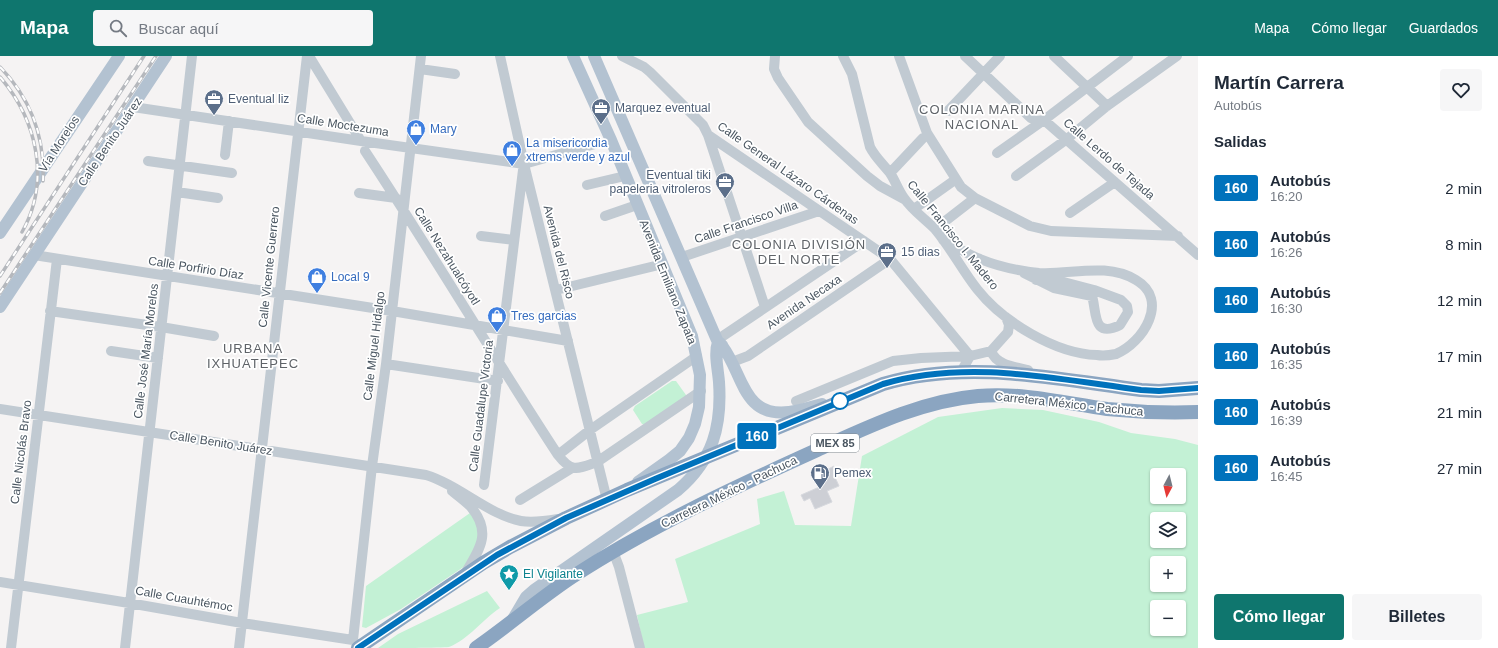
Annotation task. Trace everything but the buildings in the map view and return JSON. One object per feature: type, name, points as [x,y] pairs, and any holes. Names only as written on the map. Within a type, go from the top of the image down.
[{"type":"highway","name":"Carretera México - Pachuca","points":[[357,645],[510,547],[566,518],[627,490],[856,394],[902,378],[932,373],[997,373],[1060,379],[1141,390],[1159,391],[1198,388]]},
{"type":"highway","name":"Carretera México - Pachuca","points":[[476,648],[570,578],[648,532],[726,492],[840,440],[929,405],[978,396],[1002,395],[1127,410],[1198,412]]},
{"type":"main road","name":"Vía Morelos","points":[[0,233],[119,56]]},
{"type":"main road","name":"Calle Benito Juárez","points":[[0,307],[166,56]]},
{"type":"main road","name":"Avenida Emiliano Zapata","points":[[573,56],[611,140],[663,264],[692,336],[697,356],[701,391],[696,424],[689,438],[680,450],[669,460],[627,490]]},
{"type":"main road","name":"Avenida Emiliano Zapata","points":[[594,56],[718,341]]},
{"type":"main road","points":[[718,341],[732,362],[746,393],[759,406],[770,411],[794,412],[856,394]]},
{"type":"main road","points":[[510,623],[526,597],[534,590],[678,490],[703,464],[711,447],[718,422],[719,388],[716,355],[718,341]]},
{"type":"street","name":"Calle José María Morelos","points":[[125,648],[192,56]]},
{"type":"street","name":"Calle Vicente Guerrero","points":[[239,648],[297,131],[308,56]]},
{"type":"street","points":[[308,56],[361,141]]},
{"type":"street","name":"Calle Miguel Hidalgo","points":[[357,645],[372,466],[386,364],[421,56]]},
{"type":"street","name":"Avenida del Risco","points":[[500,56],[524,164],[607,500]]},
{"type":"street","name":"Calle General Lázaro Cárdenas","points":[[622,56],[644,67],[650,72],[703,125],[708,135],[890,259],[970,356]]},
{"type":"street","points":[[775,56],[774,69],[786,92],[808,122],[866,176],[880,186],[904,199]]},
{"type":"street","name":"Calle Francisco I. Madero","points":[[843,56],[852,74],[870,147],[874,154],[890,173],[904,199],[935,229],[979,291],[1006,317],[1030,333],[1068,351],[1097,355],[1115,354],[1129,347],[1145,328],[1151,315],[1153,301],[1147,288],[1136,280],[1111,271],[1088,270],[1040,273],[1018,269]]},
{"type":"street","points":[[892,56],[923,138],[956,185],[975,198],[1030,226],[1040,229],[1051,231],[1178,236]]},
{"type":"street","points":[[899,56],[927,133],[956,185]]},
{"type":"street","name":"Calle Lerdo de Tejada","points":[[965,56],[1031,118],[1036,120],[1044,120],[1198,255]]},
{"type":"street","points":[[948,111],[1000,56]]},
{"type":"street","points":[[1054,56],[1107,106]]},
{"type":"street","points":[[997,153],[1044,120],[1128,56]]},
{"type":"street","points":[[1016,176],[1067,139],[1107,106],[1177,56]]},
{"type":"street","points":[[420,69],[455,74]]},
{"type":"street","name":"Calle Moctezuma","points":[[133,107],[524,164],[595,144]]},
{"type":"street","points":[[225,155],[229,121]]},
{"type":"street","points":[[708,135],[765,307]]},
{"type":"street","points":[[890,173],[923,138]]},
{"type":"street","name":"Calle Nezahualcóyotl","points":[[365,151],[396,198],[500,366],[558,455],[565,465],[572,468]]},
{"type":"street","points":[[840,155],[879,189],[914,209],[956,185]]},
{"type":"street","points":[[148,161],[232,173]]},
{"type":"street","name":"Calle Guadalupe Victoria","points":[[484,485],[524,164]]},
{"type":"street","points":[[587,185],[625,176]]},
{"type":"street","points":[[1070,213],[1115,182]]},
{"type":"street","points":[[177,192],[218,198]]},
{"type":"street","points":[[359,192],[396,198]]},
{"type":"street","points":[[935,229],[975,198]]},
{"type":"street","points":[[605,216],[637,205]]},
{"type":"street","name":"Calle Francisco Villa","points":[[682,258],[819,211]]},
{"type":"street","points":[[481,236],[514,240]]},
{"type":"street","points":[[943,240],[980,259],[1018,269],[1036,280],[1054,288],[1092,296],[1095,318],[1101,327],[1107,329],[1120,325],[1128,312],[1127,306],[1121,300],[1094,290],[1056,280],[1036,280]]},
{"type":"street","name":"Avenida Necaxa","points":[[718,341],[765,307],[864,241]]},
{"type":"street","name":"Calle Porfirio Díaz","points":[[34,256],[475,324],[568,341]]},
{"type":"street","name":"Calle Nicolás Bravo","points":[[11,648],[57,259]]},
{"type":"street","name":"Avenida Necaxa","points":[[732,362],[748,356],[890,259]]},
{"type":"street","points":[[965,273],[970,263],[974,260],[980,259]]},
{"type":"street","points":[[556,290],[663,264]]},
{"type":"street","points":[[50,311],[214,336]]},
{"type":"street","points":[[796,401],[893,361],[970,356],[991,351],[1008,332],[1009,326],[1006,317]]},
{"type":"street","points":[[111,351],[158,358]]},
{"type":"street","points":[[991,351],[995,358],[1002,363],[1060,379]]},
{"type":"street","points":[[558,455],[590,430],[697,356]]},
{"type":"street","points":[[961,372],[970,356]]},
{"type":"street","points":[[386,364],[498,381]]},
{"type":"street","points":[[520,500],[572,468],[578,468],[597,462],[701,391]]},
{"type":"street","name":"Calle Benito Juárez","points":[[0,409],[150,431],[426,475],[442,481],[510,517],[522,521],[545,521],[566,518]]},
{"type":"street","name":"Calle Benito Juárez","points":[[442,481],[470,506],[479,518],[482,530],[480,547],[464,576]]},
{"type":"street","points":[[613,552],[619,567],[640,648]]},
{"type":"street","name":"Calle Cuauhtémoc","points":[[0,582],[129,603],[357,645]]},
{"type":"green space","points":[[672,381],[676,381],[686,395],[686,398],[647,425],[642,424],[633,410],[635,406]]},
{"type":"green space","points":[[1002,408],[1043,410],[1099,422],[1131,433],[1175,439],[1198,445],[1198,648],[644,648],[637,615],[688,602],[675,559],[760,524],[757,499],[784,491],[795,525],[851,526],[862,456],[938,417]]},
{"type":"green space","points":[[470,513],[476,517],[481,535],[471,562],[401,609],[366,628],[362,627],[366,586]]},
{"type":"green space","points":[[487,591],[500,608],[456,644],[449,647],[378,648],[398,634]]},
{"type":"railway","points":[[0,276],[144,56]]},
{"type":"railway","points":[[0,293],[156,56]]},
{"type":"railway","points":[[0,67],[20,92],[34,119],[41,149],[43,181]]},
{"type":"railway","points":[[0,77],[13,94],[23,112],[31,131],[36,152],[38,172],[36,192],[31,212],[22,232]]},
{"type":"bus line","name":"160","points":[[358,648],[497,555],[566,518],[627,490],[856,394],[902,378],[932,373],[979,372],[1026,375],[1141,390],[1159,391],[1198,388]]},
{"type":"place","name":"Eventual liz","points":[[214,116]]},
{"type":"place","name":"Marquez eventual","points":[[601,125]]},
{"type":"place","name":"Mary","points":[[416,146]]},
{"type":"place","name":"La misericordia xtrems verde y azul","points":[[512,167]]},
{"type":"place","name":"Eventual tiki papeleria vitroleros","points":[[725,199]]},
{"type":"place","name":"15 dias","points":[[887,269]]},
{"type":"place","name":"Local 9","points":[[317,294]]},
{"type":"place","name":"Tres garcias","points":[[497,333]]},
{"type":"place","name":"Pemex","points":[[820,490]]},
{"type":"place","name":"El Vigilante","points":[[509,591]]},
{"type":"district","name":"COLONIA MARINA NACIONAL","points":[[982,116]]},
{"type":"district","name":"COLONIA DIVISIÓN DEL NORTE","points":[[799,252]]},
{"type":"district","name":"URBANA IXHUATEPEC","points":[[253,356]]}]
